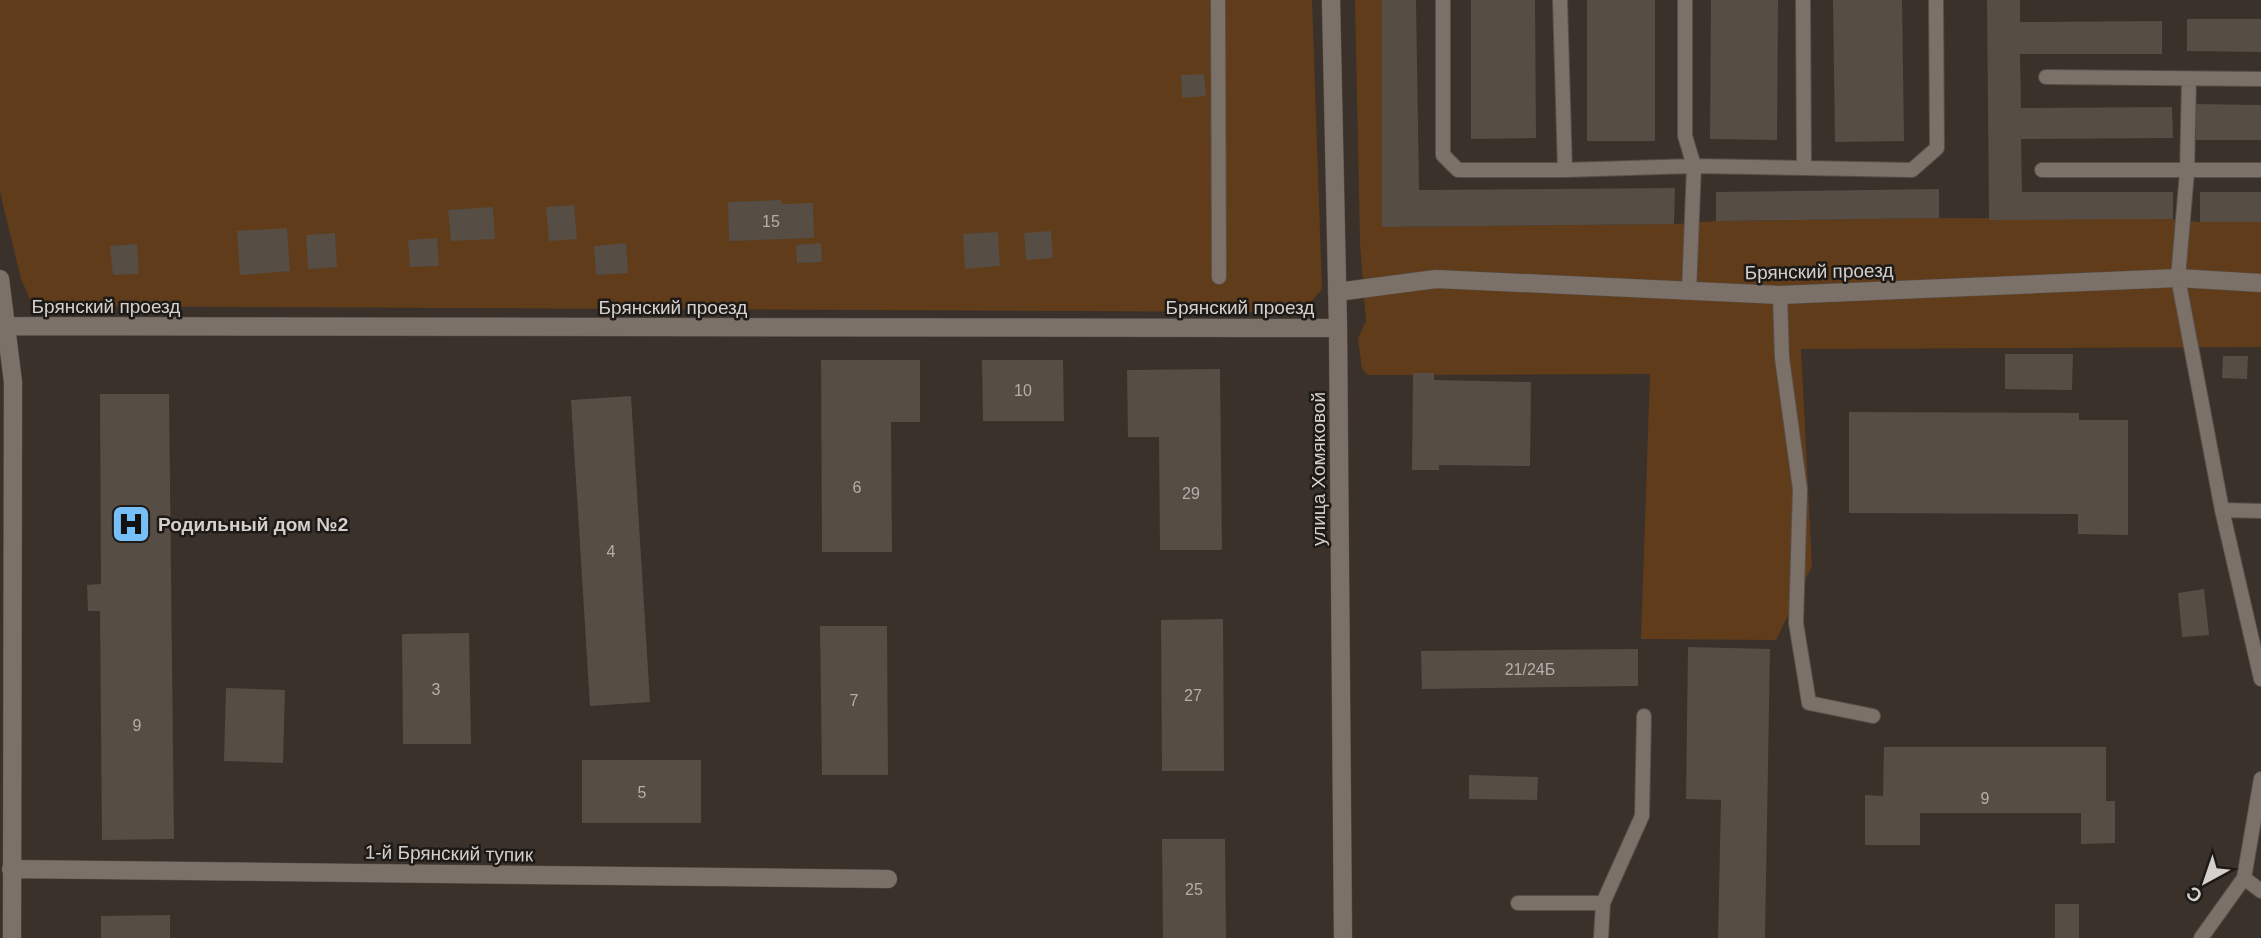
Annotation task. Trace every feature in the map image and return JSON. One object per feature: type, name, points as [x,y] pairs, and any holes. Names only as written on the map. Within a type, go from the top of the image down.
[{"type":"street","name":"улица Хомяковой","points":[[1331,0],[1338,328],[1343,938]]},
{"type":"street","name":"Брянский проезд","points":[[1337,292],[1436,279],[1780,295],[2178,278],[2261,283]]},
{"type":"street","points":[[0,279],[13,382],[11,869],[6,905],[12,938]]},
{"type":"street","name":"Брянский проезд","points":[[4,327],[1338,328]]},
{"type":"street","name":"1-й Брянский тупик","points":[[11,869],[888,879]]},
{"type":"lane","points":[[1219,0],[1219,277]]},
{"type":"lane","points":[[1443,0],[1443,155],[1458,170],[1694,166],[1912,170],[1937,148],[1936,0]]},
{"type":"lane","points":[[1560,0],[1564,170]]},
{"type":"lane","points":[[1685,0],[1685,136],[1694,166],[1689,292]]},
{"type":"lane","points":[[1803,0],[1804,163]]},
{"type":"lane","points":[[2046,77],[2261,79]]},
{"type":"lane","points":[[2189,79],[2187,172],[2178,278],[2222,510],[2261,679]]},
{"type":"lane","points":[[2042,170],[2261,170]]},
{"type":"lane","points":[[1780,295],[1782,358],[1800,489],[1796,623],[1809,703],[1873,716]]},
{"type":"lane","points":[[2222,510],[2261,511]]},
{"type":"lane","points":[[1601,938],[1603,903],[1642,816],[1643,716]]},
{"type":"lane","points":[[2201,938],[2244,878],[2261,779]]},
{"type":"lane","points":[[2244,878],[2261,891]]},
{"type":"lane","points":[[1518,902],[1603,903]]},
{"type":"shaded area","points":[[0,0],[1312,0],[1322,289],[1310,303],[1289,312],[51,306],[30,299],[21,279],[0,192]]},
{"type":"shaded area","points":[[1355,0],[1382,0],[1382,227],[1939,218],[2261,222],[2261,347],[1801,349],[1812,566],[1776,640],[1641,639],[1650,374],[1368,375],[1362,369],[1358,338],[1366,321],[1360,243]]},
{"type":"building","points":[[1382,0],[1416,0],[1419,190],[1675,188],[1674,224],[1382,227]]},
{"type":"building","points":[[1471,0],[1535,0],[1536,138],[1471,139]]},
{"type":"building","points":[[1587,0],[1655,0],[1655,141],[1587,141]]},
{"type":"building","points":[[1711,0],[1778,0],[1777,140],[1710,139]]},
{"type":"building","points":[[1833,0],[1902,0],[1904,141],[1835,142]]},
{"type":"building","points":[[1987,0],[2020,0],[2020,22],[2162,21],[2162,54],[2020,54],[2021,108],[2172,107],[2173,138],[2021,139],[2022,192],[2173,192],[2173,219],[1989,220]]},
{"type":"building","points":[[2187,19],[2261,19],[2261,52],[2187,51]]},
{"type":"building","points":[[1204,74],[1206,96],[1182,98],[1181,75]]},
{"type":"building","points":[[2196,104],[2261,105],[2261,140],[2196,140]]},
{"type":"building","points":[[1939,189],[1939,218],[1716,221],[1716,192]]},
{"type":"building","points":[[2200,192],[2261,192],[2261,222],[2200,222]]},
{"type":"building","points":[[781,200],[783,204],[813,203],[814,238],[729,241],[728,202]]},
{"type":"building","points":[[574,205],[577,239],[549,241],[546,207]]},
{"type":"building","points":[[493,207],[495,239],[451,241],[448,210]]},
{"type":"building","points":[[287,228],[290,271],[240,275],[237,231]]},
{"type":"building","points":[[1051,231],[1053,258],[1026,260],[1024,233]]},
{"type":"building","points":[[998,232],[1000,266],[965,269],[963,234]]},
{"type":"building","points":[[335,233],[337,267],[308,269],[306,235]]},
{"type":"building","points":[[437,238],[439,266],[410,267],[408,240]]},
{"type":"building","points":[[626,243],[628,273],[596,275],[594,246]]},
{"type":"building","points":[[821,243],[822,262],[797,263],[796,245]]},
{"type":"building","points":[[137,244],[139,274],[113,275],[110,246]]},
{"type":"building","points":[[2005,354],[2073,354],[2072,390],[2005,389]]},
{"type":"building","points":[[2223,356],[2248,356],[2247,379],[2222,378]]},
{"type":"building","points":[[821,360],[920,360],[920,422],[891,422],[892,552],[822,552]]},
{"type":"building","points":[[982,360],[1063,360],[1064,421],[983,421]]},
{"type":"building","points":[[1220,369],[1222,550],[1160,550],[1159,437],[1128,437],[1127,370]]},
{"type":"building","points":[[1413,373],[1434,373],[1434,380],[1531,382],[1530,466],[1439,465],[1439,470],[1412,470]]},
{"type":"building","points":[[100,394],[169,394],[174,839],[102,840],[100,611],[88,611],[87,585],[101,584]]},
{"type":"building","points":[[631,396],[650,702],[590,706],[571,400]]},
{"type":"building","points":[[1849,412],[2079,413],[2079,420],[2128,420],[2128,535],[2078,534],[2078,514],[1849,513]]},
{"type":"building","points":[[2204,589],[2209,635],[2182,637],[2178,593]]},
{"type":"building","points":[[1223,619],[1224,771],[1162,771],[1161,620]]},
{"type":"building","points":[[820,626],[887,626],[888,775],[822,775]]},
{"type":"building","points":[[469,633],[471,744],[403,744],[402,634]]},
{"type":"building","points":[[1688,647],[1770,649],[1765,938],[1718,938],[1721,800],[1686,799]]},
{"type":"building","points":[[1638,649],[1638,686],[1422,689],[1421,651]]},
{"type":"building","points":[[226,688],[285,690],[283,763],[224,761]]},
{"type":"building","points":[[1884,747],[2106,747],[2106,801],[2115,801],[2115,843],[2081,844],[2081,813],[1920,813],[1920,845],[1865,845],[1865,795],[1883,796]]},
{"type":"building","points":[[582,760],[701,760],[701,823],[582,823]]},
{"type":"building","points":[[1469,775],[1538,777],[1537,800],[1469,799]]},
{"type":"building","points":[[1162,839],[1225,839],[1226,938],[1163,938]]},
{"type":"building","points":[[2055,904],[2079,904],[2079,938],[2055,938]]},
{"type":"building","points":[[170,915],[170,938],[101,938],[101,916]]},
{"type":"place","name":"Родильный дом №2","points":[[131,524]]}]
